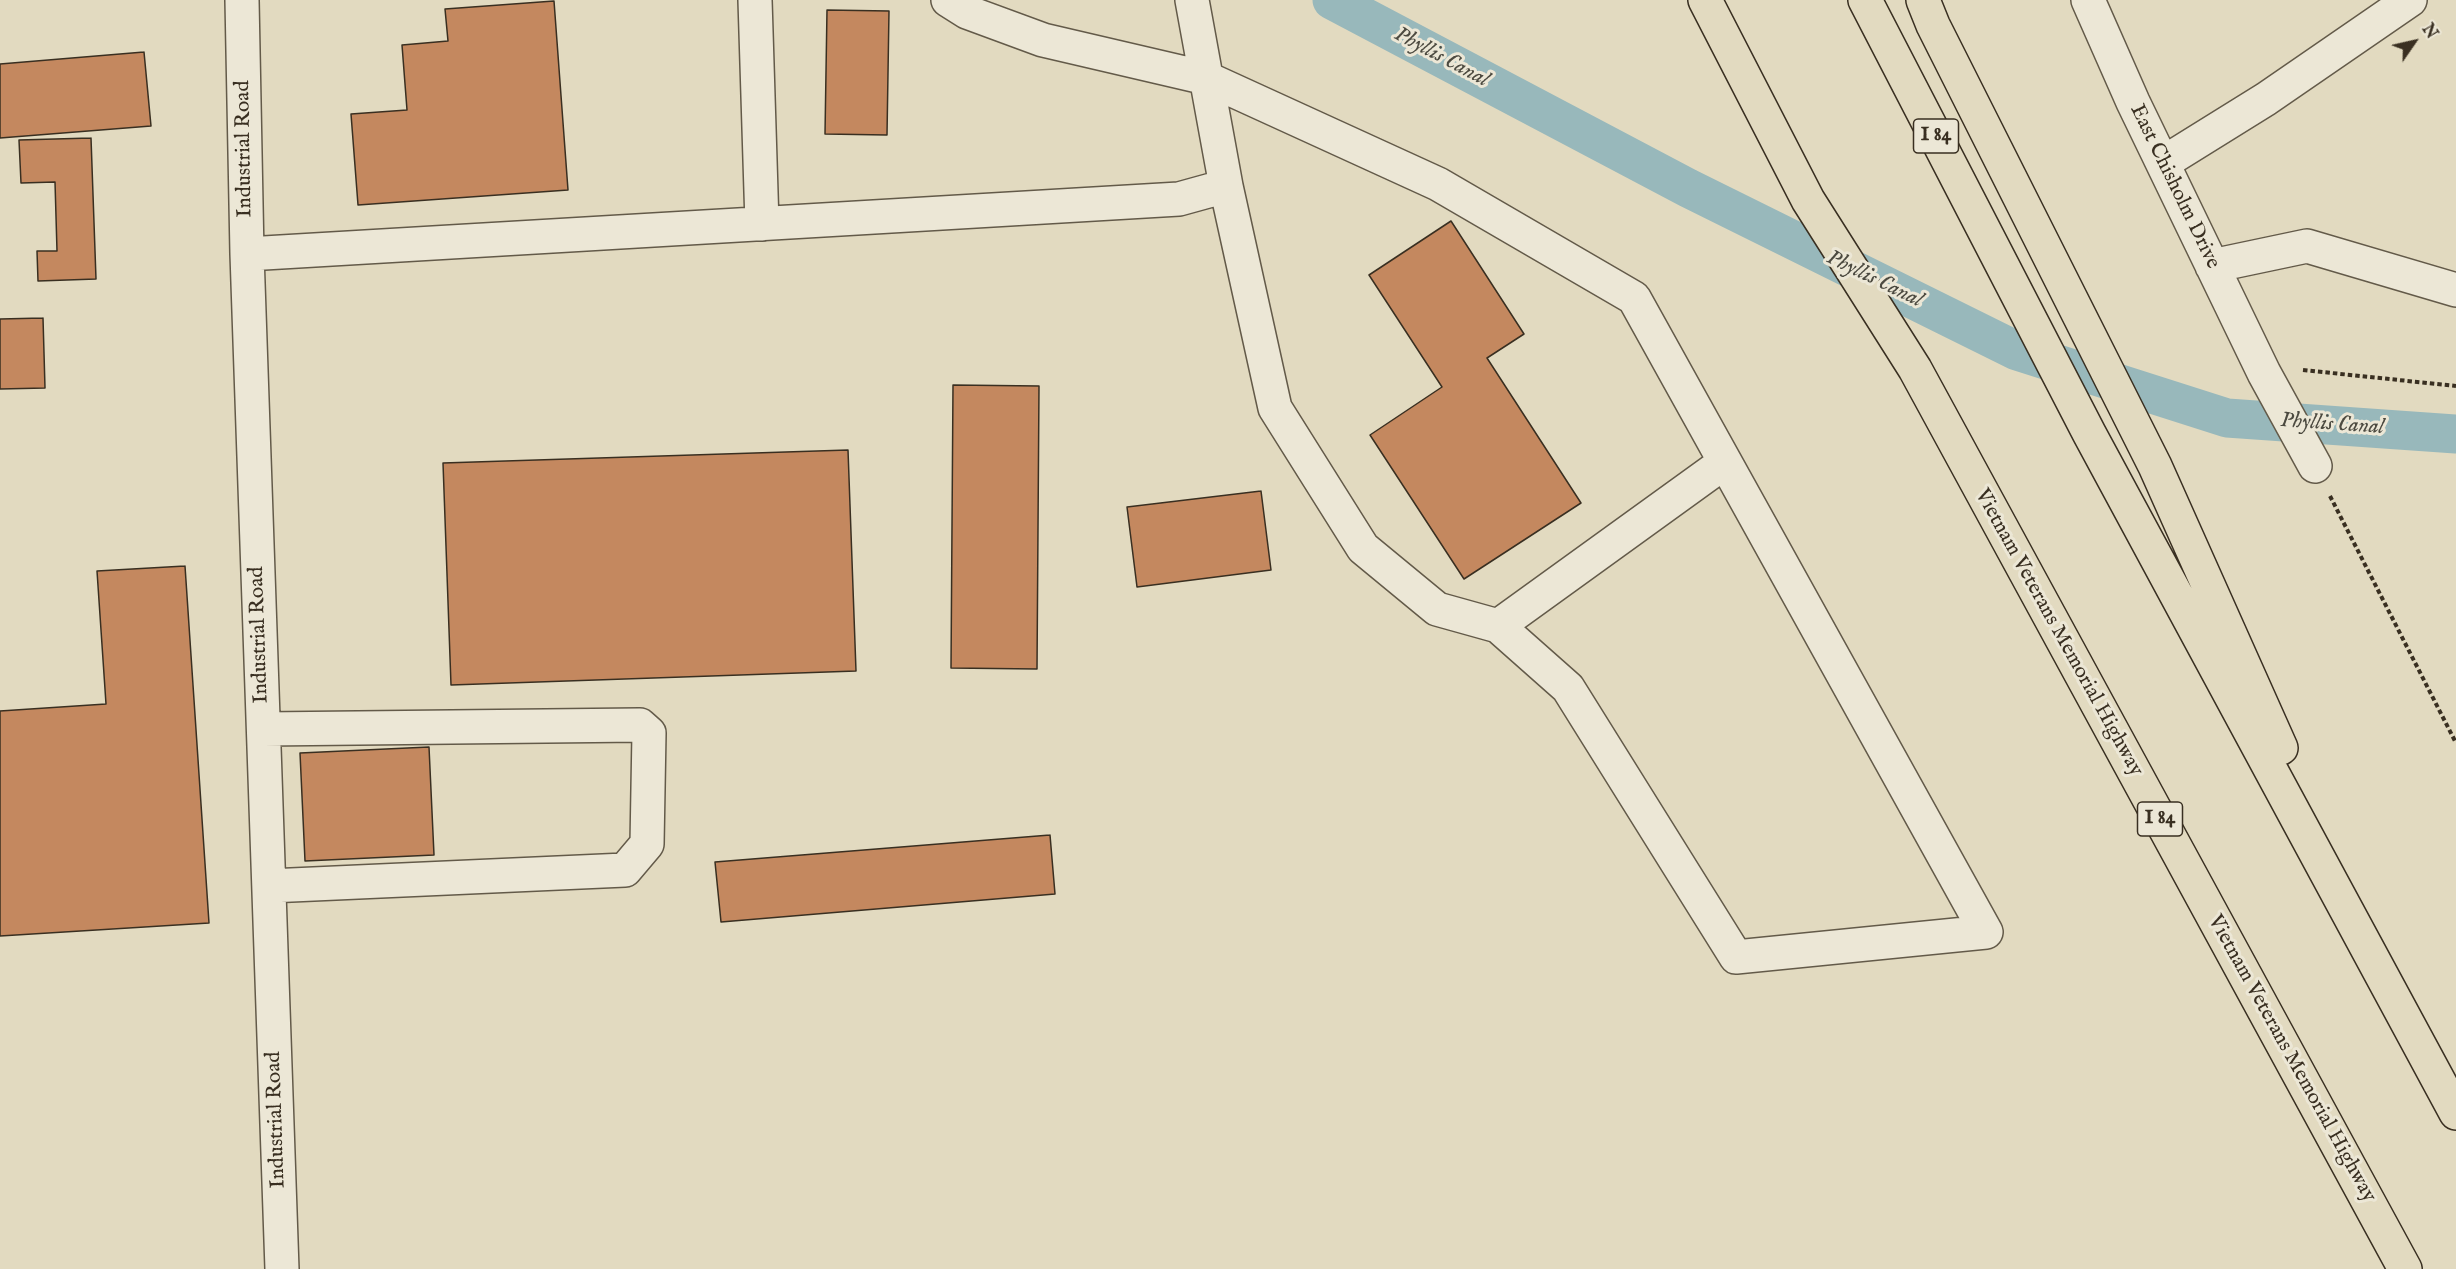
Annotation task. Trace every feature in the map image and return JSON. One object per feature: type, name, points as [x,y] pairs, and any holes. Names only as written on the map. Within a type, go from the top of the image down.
[{"type":"highway","points":[[1682,0],[1808,200]]},
{"type":"highway","name":"Vietnam Veterans Memorial Highway","points":[[1705,0],[1808,200],[1915,369],[2405,1269]]},
{"type":"highway","name":"I 84","points":[[1865,0],[2089,433],[2456,1113]]},
{"type":"highway","points":[[1923,0],[1933,25],[2155,466],[2390,991]]},
{"type":"street","name":"Industrial Road","points":[[242,0],[248,254],[282,1269]]},
{"type":"street","points":[[755,0],[762,224]]},
{"type":"street","points":[[948,0],[967,12],[1043,40],[1206,78],[1438,184],[1634,298],[1986,932],[1736,957],[1568,688],[1498,627],[1437,609],[1363,548],[1275,408],[1226,186],[1206,78],[1192,0]]},
{"type":"street","name":"East Chisholm Drive","points":[[2088,0],[2133,102],[2212,266],[2263,369],[2315,466]]},
{"type":"street","points":[[2163,163],[2266,99],[2410,0]]},
{"type":"street","points":[[248,254],[1179,199],[1226,186]]},
{"type":"street","points":[[2212,266],[2307,246],[2456,290]]},
{"type":"street","points":[[1498,627],[1725,462]]},
{"type":"street","points":[[264,729],[640,725],[649,734],[647,844],[624,870],[269,886]]},
{"type":"path","points":[[2263,369],[2456,386]]},
{"type":"path","points":[[2315,466],[2456,743]]},
{"type":"building","points":[[554,1],[568,190],[358,205],[351,114],[407,110],[402,45],[448,41],[445,9]]},
{"type":"building","points":[[827,10],[889,11],[887,135],[825,134]]},
{"type":"building","points":[[144,52],[151,126],[0,138],[0,64]]},
{"type":"building","points":[[91,138],[96,279],[38,281],[37,251],[57,251],[55,182],[21,183],[19,140]]},
{"type":"building","points":[[1451,221],[1524,334],[1487,358],[1581,503],[1464,579],[1370,435],[1442,387],[1369,275]]},
{"type":"building","points":[[43,318],[45,388],[0,389],[0,319]]},
{"type":"building","points":[[953,385],[1039,386],[1037,669],[951,668]]},
{"type":"building","points":[[848,450],[856,671],[451,685],[443,463]]},
{"type":"building","points":[[1261,491],[1271,570],[1137,587],[1127,507]]},
{"type":"building","points":[[185,566],[209,923],[0,936],[0,711],[106,704],[97,571]]},
{"type":"building","points":[[429,747],[434,855],[305,861],[300,753]]},
{"type":"building","points":[[1050,835],[1055,894],[721,922],[715,862]]},
{"type":"waterway","name":"Phyllis Canal","points":[[1332,0],[1688,188],[2017,351],[2227,418],[2456,434]]}]
